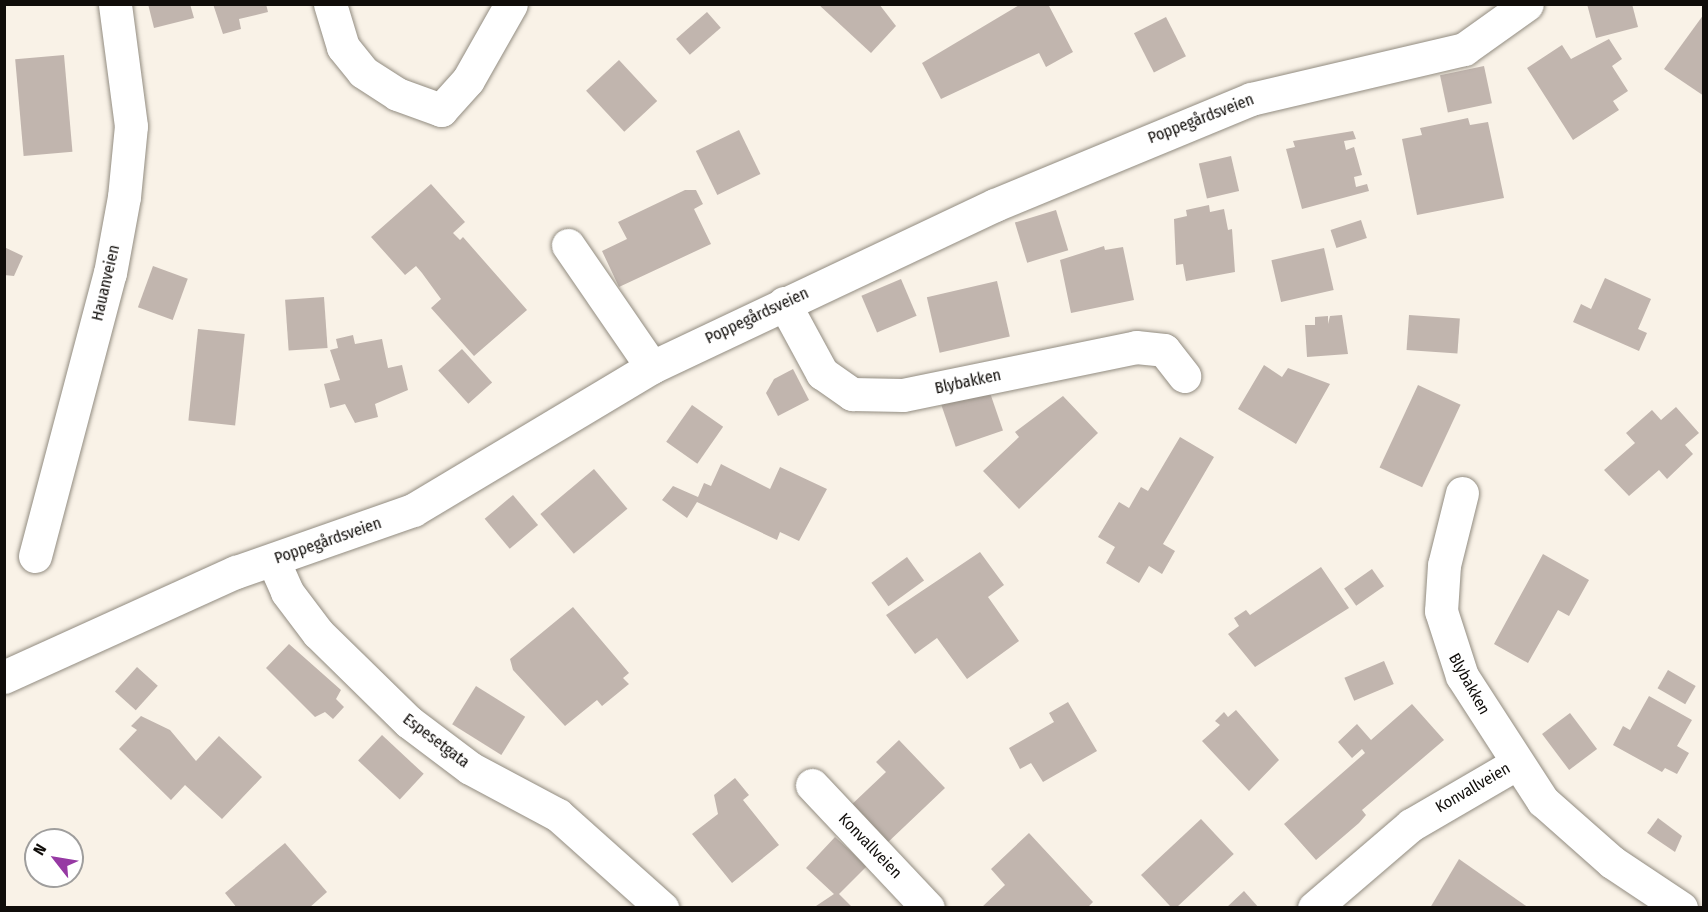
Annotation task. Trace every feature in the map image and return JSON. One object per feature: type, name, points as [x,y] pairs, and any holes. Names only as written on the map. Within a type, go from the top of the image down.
[{"type":"street","name":"Hauanveien","points":[[35,556],[110,273],[124,197],[131,126],[115,4]]},
{"type":"street","points":[[330,4],[343,47],[363,72],[397,94],[441,110],[468,80],[511,4]]},
{"type":"street","name":"Poppegårdsveien","points":[[4,677],[273,560],[413,510],[652,367],[784,303],[1181,124],[1262,96],[1464,49],[1527,4]]},
{"type":"street","points":[[568,245],[652,367]]},
{"type":"street","name":"Blybakken","points":[[784,303],[822,373],[852,394],[903,395],[1136,346],[1164,350],[1184,376]]},
{"type":"street","name":"Blybakken","points":[[1462,493],[1444,565],[1441,611],[1447,644],[1516,764]]},
{"type":"street","name":"Espesetgata","points":[[273,560],[287,592],[318,633],[409,722],[470,768],[558,815],[662,908]]},
{"type":"street","name":"Konvallveien","points":[[1314,908],[1411,825],[1516,764],[1575,831],[1681,908]]},
{"type":"street","name":"Konvallveien","points":[[812,785],[928,908]]},
{"type":"building","points":[[148,4],[190,4],[194,18],[154,28]]},
{"type":"building","points":[[213,4],[266,4],[268,12],[239,19],[241,29],[223,34]]},
{"type":"building","points":[[818,4],[879,4],[896,26],[871,53]]},
{"type":"building","points":[[1021,4],[1048,4],[1073,52],[1046,67],[1039,53],[941,99],[922,63]]},
{"type":"building","points":[[1587,4],[1632,4],[1638,27],[1596,38]]},
{"type":"building","points":[[707,12],[721,28],[690,55],[676,39]]},
{"type":"building","points":[[1704,14],[1704,96],[1664,69]]},
{"type":"building","points":[[1166,17],[1186,56],[1154,73],[1134,33]]},
{"type":"building","points":[[1609,39],[1622,59],[1612,66],[1628,91],[1613,101],[1619,110],[1573,140],[1527,68],[1562,45],[1571,59]]},
{"type":"building","points":[[64,55],[72,152],[24,156],[15,59]]},
{"type":"building","points":[[619,60],[657,101],[624,132],[586,91]]},
{"type":"building","points":[[1484,66],[1492,103],[1448,113],[1440,75]]},
{"type":"building","points":[[1468,118],[1470,125],[1488,122],[1504,198],[1417,215],[1402,139],[1422,135],[1420,128]]},
{"type":"building","points":[[739,130],[760,174],[717,195],[696,151]]},
{"type":"building","points":[[1353,131],[1356,139],[1344,141],[1346,150],[1354,147],[1362,175],[1354,177],[1356,187],[1367,184],[1369,191],[1302,209],[1286,149],[1295,147],[1293,141]]},
{"type":"building","points":[[1231,156],[1239,191],[1207,199],[1199,163]]},
{"type":"building","points":[[431,184],[465,222],[453,233],[460,240],[463,237],[527,310],[474,356],[431,308],[441,299],[416,266],[405,275],[371,237]]},
{"type":"building","points":[[685,190],[696,190],[703,204],[694,209],[711,244],[619,287],[602,251],[627,239],[618,222]]},
{"type":"building","points":[[1209,205],[1210,212],[1224,209],[1228,230],[1232,229],[1235,272],[1186,281],[1183,264],[1176,265],[1174,219],[1187,216],[1186,210]]},
{"type":"building","points":[[1056,210],[1068,250],[1027,263],[1015,223]]},
{"type":"building","points":[[1361,220],[1367,238],[1336,248],[1331,230]]},
{"type":"building","points":[[1104,246],[1105,250],[1123,247],[1134,300],[1071,313],[1060,260]]},
{"type":"building","points":[[4,247],[23,256],[14,276],[4,275]]},
{"type":"building","points":[[1324,248],[1334,290],[1281,302],[1271,260]]},
{"type":"building","points":[[153,266],[188,279],[173,320],[138,307]]},
{"type":"building","points":[[1605,278],[1651,299],[1638,329],[1647,333],[1639,351],[1573,322],[1581,304],[1591,309]]},
{"type":"building","points":[[901,279],[917,316],[877,333],[861,296]]},
{"type":"building","points":[[997,281],[1010,337],[940,353],[927,297]]},
{"type":"building","points":[[324,297],[328,348],[289,351],[285,300]]},
{"type":"building","points":[[1342,315],[1348,354],[1307,357],[1305,325],[1315,325],[1315,317],[1328,316],[1328,324],[1330,316]]},
{"type":"building","points":[[1409,315],[1460,319],[1457,353],[1407,350]]},
{"type":"building","points":[[198,329],[245,334],[235,425],[188,420]]},
{"type":"building","points":[[353,335],[355,344],[382,339],[388,368],[402,365],[408,390],[375,404],[378,417],[355,423],[345,404],[330,408],[324,384],[340,380],[330,350],[338,348],[336,339]]},
{"type":"building","points":[[462,349],[492,382],[468,404],[438,370]]},
{"type":"building","points":[[1264,365],[1282,377],[1288,368],[1330,384],[1296,444],[1238,409]]},
{"type":"building","points":[[793,369],[809,400],[778,416],[766,393],[774,379]]},
{"type":"building","points":[[1418,385],[1461,405],[1422,487],[1380,467]]},
{"type":"building","points":[[988,387],[1003,430],[956,447],[941,403]]},
{"type":"building","points":[[1063,396],[1098,433],[1019,509],[983,471],[1019,437],[1015,432]]},
{"type":"building","points":[[692,405],[723,427],[697,464],[666,442]]},
{"type":"building","points":[[1676,407],[1699,433],[1685,445],[1693,454],[1667,479],[1659,470],[1629,496],[1604,470],[1635,443],[1626,433],[1652,410],[1661,420]]},
{"type":"building","points":[[1180,437],[1214,457],[1163,544],[1175,551],[1162,574],[1149,566],[1139,583],[1106,563],[1115,547],[1098,537],[1119,502],[1129,508],[1141,487],[1148,491]]},
{"type":"building","points":[[721,464],[770,489],[780,467],[827,489],[799,541],[780,532],[777,540],[697,502],[687,518],[662,500],[673,486],[698,497],[704,483],[711,486]]},
{"type":"building","points":[[594,469],[627,509],[574,554],[540,514]]},
{"type":"building","points":[[513,495],[538,525],[510,549],[485,519]]},
{"type":"building","points":[[980,552],[1004,585],[988,597],[1019,641],[967,679],[937,638],[915,654],[886,615]]},
{"type":"building","points":[[1543,554],[1589,580],[1569,616],[1558,610],[1528,663],[1494,644]]},
{"type":"building","points":[[907,557],[924,580],[888,606],[871,583]]},
{"type":"building","points":[[1321,567],[1349,608],[1255,667],[1228,634],[1239,626],[1234,618],[1246,610],[1250,615]]},
{"type":"building","points":[[1372,569],[1384,586],[1356,606],[1344,589]]},
{"type":"building","points":[[573,607],[629,673],[623,678],[629,684],[602,706],[597,700],[565,726],[513,670],[510,659]]},
{"type":"building","points":[[289,644],[341,690],[336,699],[344,707],[333,719],[325,712],[315,717],[266,668]]},
{"type":"building","points":[[1384,661],[1394,684],[1354,701],[1344,678]]},
{"type":"building","points":[[137,667],[158,686],[136,710],[115,692]]},
{"type":"building","points":[[1668,670],[1696,686],[1685,704],[1658,688]]},
{"type":"building","points":[[476,686],[525,717],[501,755],[452,724]]},
{"type":"building","points":[[1649,696],[1692,720],[1677,746],[1689,753],[1677,774],[1665,768],[1662,772],[1613,745],[1623,726],[1630,730]]},
{"type":"building","points":[[1068,702],[1097,751],[1043,782],[1031,763],[1020,769],[1009,748],[1054,722],[1049,713]]},
{"type":"building","points":[[1412,704],[1444,740],[1362,810],[1366,815],[1359,823],[1316,860],[1284,824],[1365,753],[1362,749],[1352,758],[1338,742],[1357,724],[1371,740]]},
{"type":"building","points":[[1236,710],[1279,760],[1249,791],[1202,741],[1220,725],[1215,721],[1224,712],[1228,717]]},
{"type":"building","points":[[1570,713],[1597,749],[1569,770],[1542,734]]},
{"type":"building","points":[[141,716],[170,730],[196,761],[219,736],[262,777],[222,819],[185,785],[171,800],[119,749],[137,730],[131,726]]},
{"type":"building","points":[[382,735],[424,774],[400,799],[358,761]]},
{"type":"building","points":[[899,740],[945,788],[885,845],[848,808],[886,772],[876,762]]},
{"type":"building","points":[[735,778],[749,795],[743,800],[779,845],[732,883],[692,834],[718,814],[714,795]]},
{"type":"building","points":[[1658,818],[1682,836],[1675,852],[1647,833]]},
{"type":"building","points":[[1201,819],[1234,854],[1176,908],[1172,908],[1141,875]]},
{"type":"building","points":[[1029,833],[1093,902],[1087,908],[981,908],[1005,885],[991,869]]},
{"type":"building","points":[[835,837],[867,866],[839,894],[853,908],[813,908],[834,894],[806,868]]},
{"type":"building","points":[[285,843],[327,892],[309,908],[237,908],[225,893]]},
{"type":"building","points":[[1459,859],[1529,908],[1430,908]]},
{"type":"building","points":[[1244,891],[1259,908],[1226,908]]}]
